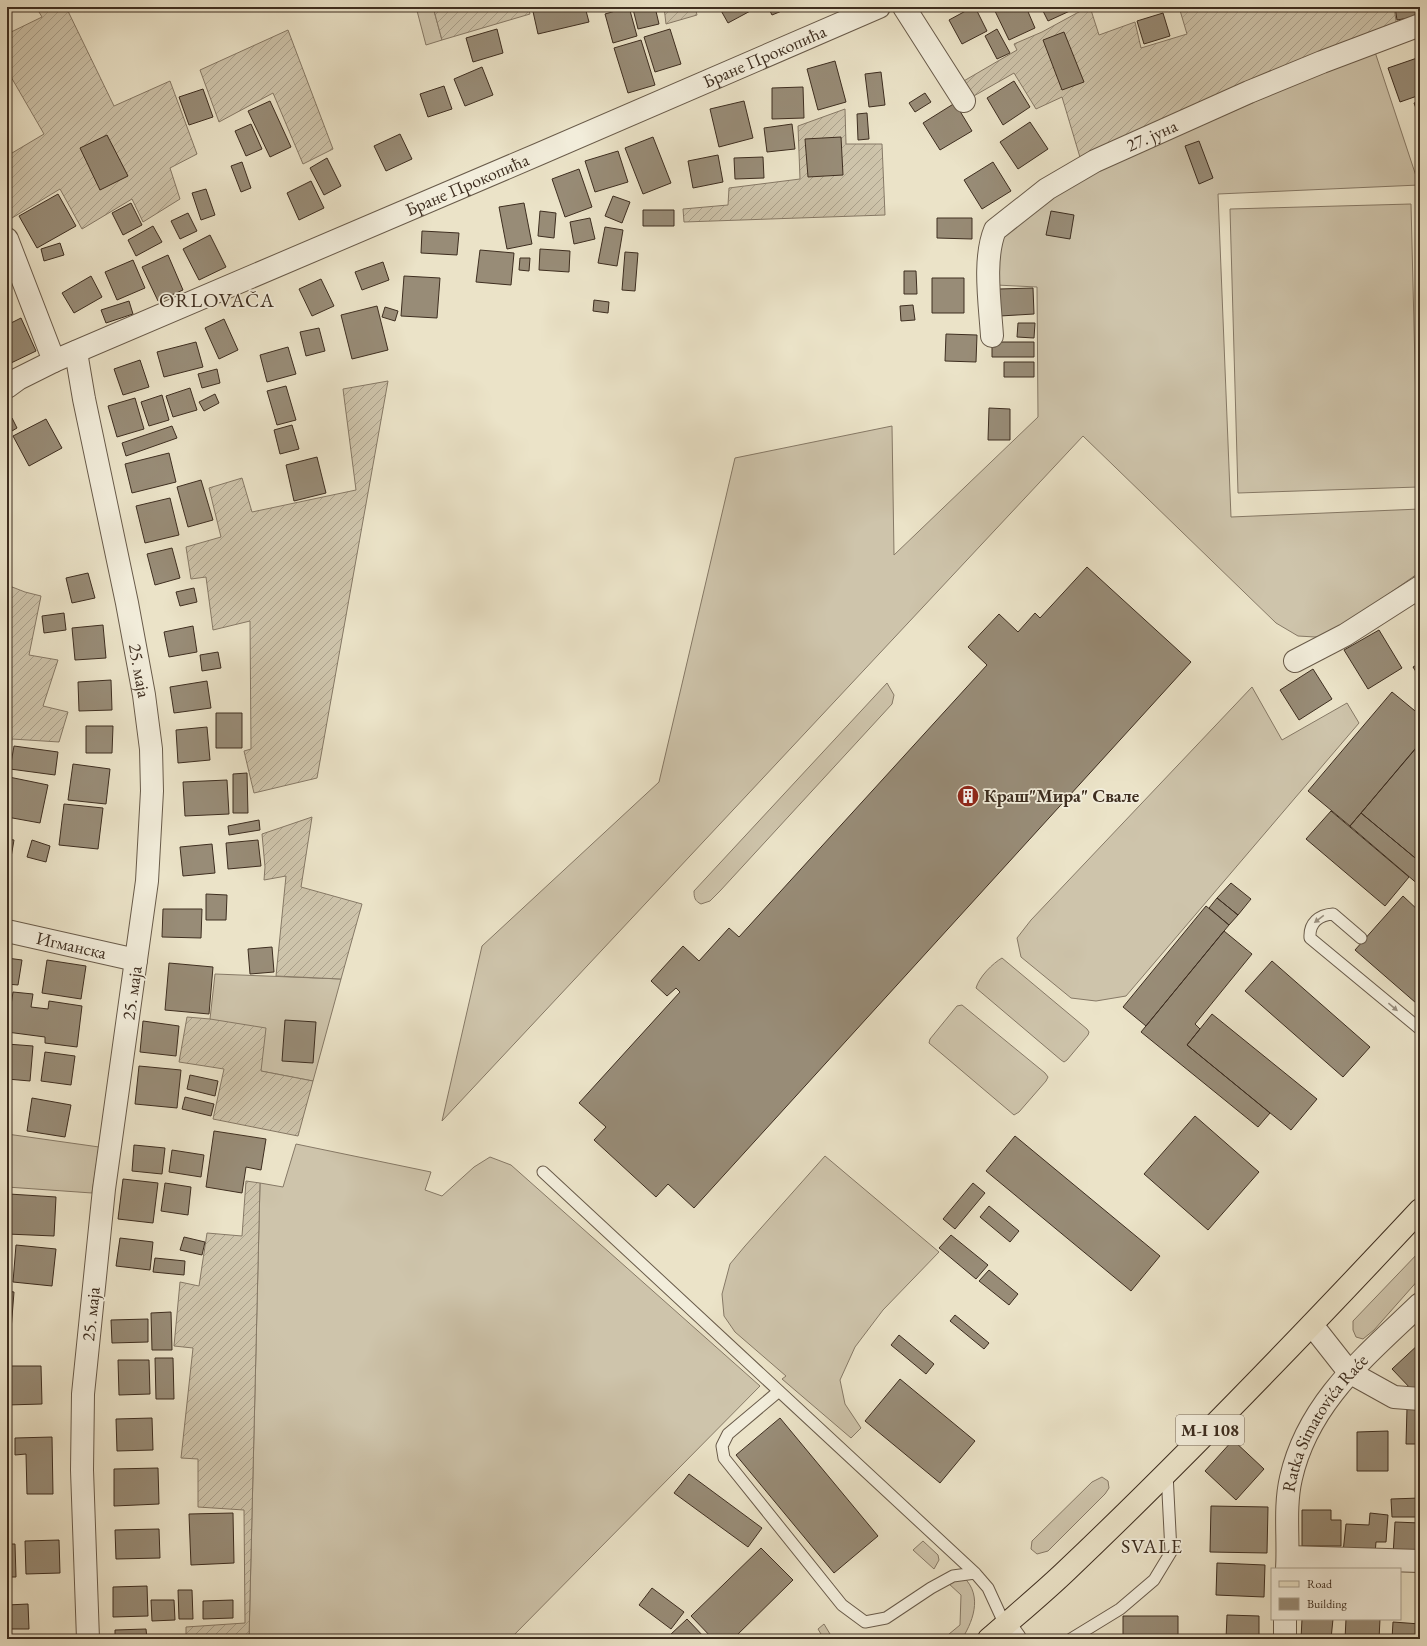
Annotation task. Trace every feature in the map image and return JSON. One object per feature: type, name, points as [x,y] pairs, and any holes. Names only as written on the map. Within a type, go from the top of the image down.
[{"type":"main road","name":"M-I 108","points":[[1003,1634],[1220,1421],[1420,1210]]},
{"type":"street","name":"Бране Прокопића","points":[[7,388],[18,379],[54,361],[539,154],[878,7]]},
{"type":"street","points":[[904,7],[964,101]]},
{"type":"street","name":"27. јуна","points":[[992,336],[988,254],[995,230],[1047,189],[1095,161],[1249,92],[1322,62],[1420,26]]},
{"type":"street","points":[[7,239],[54,361]]},
{"type":"street","name":"25. маја","points":[[76,352],[84,399],[130,618],[144,695],[150,749],[152,791],[147,881],[104,1189],[83,1394],[82,1470],[88,1639]]},
{"type":"street","points":[[1295,661],[1345,635],[1420,587]]},
{"type":"street","name":"Игманска","points":[[7,930],[136,960]]},
{"type":"street","name":"Ratka Simatovića Raće","points":[[1288,1563],[1287,1506],[1291,1477],[1305,1439],[1326,1401],[1350,1372],[1420,1304]]},
{"type":"street","points":[[1312,1325],[1350,1372],[1394,1397],[1420,1399]]},
{"type":"street","points":[[1288,1563],[1420,1561]]},
{"type":"street","points":[[1285,1620],[1285,1639]]},
{"type":"lane","points":[[1361,938],[1333,914],[1318,918],[1313,924],[1310,933],[1310,938],[1420,1029]]},
{"type":"lane","points":[[543,1172],[974,1573],[988,1588],[1003,1634]]},
{"type":"lane","points":[[779,1391],[728,1434],[722,1446],[724,1458],[842,1605],[865,1622],[886,1618],[931,1588],[954,1576],[974,1573]]},
{"type":"lane","points":[[1071,1639],[1120,1609],[1154,1580],[1171,1552],[1167,1472]]},
{"type":"shaded area","points":[[36,7],[66,7],[114,106],[170,81],[197,154],[170,168],[180,199],[143,222],[132,199],[82,229],[60,189],[7,221],[7,156],[44,134],[7,70],[7,34],[42,17]]},
{"type":"shaded area","points":[[416,7],[433,7],[442,40],[426,45]]},
{"type":"shaded area","points":[[433,7],[528,7],[530,14],[442,40]]},
{"type":"shaded area","points":[[664,7],[695,7],[697,15],[666,24]]},
{"type":"shaded area","points":[[1090,7],[1099,35],[1135,22],[1141,48],[1187,34],[1179,7],[1394,7],[1397,28],[1082,164],[1062,97],[1036,109],[1014,73],[972,97],[962,82],[1017,50],[1014,44],[1042,32]]},
{"type":"shaded area","points":[[288,30],[333,149],[303,164],[273,93],[219,122],[200,70]]},
{"type":"shaded area","points":[[1374,49],[1419,185],[1218,194],[1231,517],[1420,509],[1420,572],[1331,634],[1315,637],[1298,636],[1276,623],[1083,436],[442,1121],[482,946],[659,782],[735,458],[892,426],[894,555],[1038,417],[1037,287],[996,285],[1003,230],[1087,176]]},
{"type":"shaded area","points":[[845,109],[846,144],[882,144],[885,215],[684,222],[683,209],[728,205],[729,188],[800,179],[798,126]]},
{"type":"shaded area","points":[[1411,204],[1418,487],[1238,493],[1230,209]]},
{"type":"shaded area","points":[[388,381],[317,778],[254,793],[244,751],[251,749],[250,621],[213,630],[206,577],[191,579],[186,547],[221,537],[209,488],[242,478],[252,512],[356,490],[343,389]]},
{"type":"shaded area","points":[[7,585],[41,596],[29,655],[58,660],[43,706],[68,712],[59,742],[12,739],[7,762]]},
{"type":"shaded area","points":[[887,683],[894,695],[892,704],[720,891],[710,901],[701,904],[697,902],[694,891]]},
{"type":"shaded area","points":[[1252,687],[1282,740],[1347,703],[1359,723],[1126,996],[1096,1001],[1071,998],[1021,957],[1017,938],[1031,920]]},
{"type":"shaded area","points":[[312,817],[301,887],[362,904],[341,979],[276,976],[286,876],[264,880],[265,867],[262,834]]},
{"type":"shaded area","points":[[1002,958],[1089,1032],[1064,1062],[976,988],[980,979],[995,963]]},
{"type":"shaded area","points":[[215,974],[341,979],[313,1081],[261,1071],[210,1019]]},
{"type":"shaded area","points":[[962,1005],[1048,1077],[1019,1112],[1014,1115],[929,1043],[930,1039],[957,1006]]},
{"type":"shaded area","points":[[187,1017],[266,1028],[261,1071],[313,1081],[298,1136],[213,1119],[224,1069],[179,1062]]},
{"type":"shaded area","points":[[7,1134],[99,1147],[92,1193],[7,1187]]},
{"type":"shaded area","points":[[296,1144],[431,1172],[425,1190],[442,1196],[474,1167],[490,1157],[511,1165],[760,1386],[510,1639],[249,1639],[260,1183],[283,1187]]},
{"type":"shaded area","points":[[825,1156],[939,1252],[883,1310],[855,1347],[840,1380],[845,1404],[861,1428],[851,1438],[782,1379],[786,1376],[735,1332],[724,1316],[722,1294],[730,1264]]},
{"type":"shaded area","points":[[246,1181],[260,1183],[249,1639],[186,1639],[186,1627],[245,1623],[244,1510],[198,1507],[198,1459],[181,1458],[193,1348],[174,1346],[180,1282],[199,1286],[207,1233],[242,1236]]},
{"type":"shaded area","points":[[1420,1251],[1420,1278],[1374,1330],[1363,1339],[1356,1337],[1353,1330],[1353,1321]]},
{"type":"shaded area","points":[[1102,1477],[1108,1481],[1109,1488],[1105,1494],[1048,1551],[1037,1554],[1031,1549],[1032,1541],[1092,1482]]},
{"type":"shaded area","points":[[923,1541],[938,1555],[939,1560],[934,1569],[913,1550]]},
{"type":"shaded area","points":[[960,1574],[972,1589],[974,1597],[973,1614],[967,1631],[962,1639],[943,1639],[960,1625],[961,1595],[948,1583]]},
{"type":"shaded area","points":[[824,1624],[833,1639],[824,1639],[818,1629]]},
{"type":"building","points":[[532,7],[585,7],[589,22],[538,34]]},
{"type":"building","points":[[629,7],[637,36],[613,43],[605,14]]},
{"type":"building","points":[[655,7],[659,24],[638,29],[633,9]]},
{"type":"building","points":[[719,7],[753,7],[754,9],[728,23]]},
{"type":"building","points":[[768,7],[788,7],[789,8],[772,15]]},
{"type":"building","points":[[975,7],[987,31],[962,44],[949,20]]},
{"type":"building","points":[[993,7],[1026,7],[1035,28],[1009,40]]},
{"type":"building","points":[[1051,7],[1071,7],[1072,10],[1048,21],[1043,11]]},
{"type":"building","points":[[1138,7],[1153,7],[1139,11]]},
{"type":"building","points":[[1395,7],[1420,7],[1420,16],[1397,20]]},
{"type":"building","points":[[1163,13],[1170,36],[1144,44],[1137,21]]},
{"type":"building","points":[[497,29],[503,53],[473,62],[466,38]]},
{"type":"building","points":[[670,29],[681,64],[655,72],[644,37]]},
{"type":"building","points":[[997,29],[1010,53],[997,59],[985,36]]},
{"type":"building","points":[[1064,32],[1084,82],[1062,90],[1043,40]]},
{"type":"building","points":[[641,40],[655,85],[628,93],[614,48]]},
{"type":"building","points":[[1420,57],[1420,95],[1400,102],[1388,68]]},
{"type":"building","points":[[835,61],[846,102],[818,110],[807,69]]},
{"type":"building","points":[[482,67],[493,95],[465,106],[454,79]]},
{"type":"building","points":[[881,72],[885,105],[869,107],[865,74]]},
{"type":"building","points":[[1014,81],[1030,107],[1003,125],[987,98]]},
{"type":"building","points":[[444,86],[452,109],[428,117],[420,94]]},
{"type":"building","points":[[803,87],[804,118],[772,119],[772,88]]},
{"type":"building","points":[[203,89],[213,117],[189,125],[179,97]]},
{"type":"building","points":[[925,93],[931,102],[915,112],[909,103]]},
{"type":"building","points":[[270,101],[291,147],[270,157],[248,111]]},
{"type":"building","points":[[744,101],[753,138],[719,147],[710,109]]},
{"type":"building","points":[[1420,101],[1420,119],[1414,103]]},
{"type":"building","points":[[955,103],[972,131],[940,150],[923,123]]},
{"type":"building","points":[[867,113],[869,139],[858,140],[857,114]]},
{"type":"building","points":[[1030,122],[1048,149],[1018,169],[1000,142]]},
{"type":"building","points":[[251,124],[262,149],[246,156],[235,131]]},
{"type":"building","points":[[792,124],[795,149],[767,152],[764,128]]},
{"type":"building","points":[[400,134],[412,159],[386,171],[374,146]]},
{"type":"building","points":[[107,135],[128,176],[100,190],[80,148]]},
{"type":"building","points":[[653,137],[671,183],[643,194],[625,148]]},
{"type":"building","points":[[841,137],[843,175],[808,177],[805,139]]},
{"type":"building","points":[[1199,141],[1213,178],[1199,184],[1185,146]]},
{"type":"building","points":[[618,151],[628,182],[595,192],[585,161]]},
{"type":"building","points":[[718,155],[723,182],[693,188],[688,161]]},
{"type":"building","points":[[763,157],[764,178],[735,179],[734,158]]},
{"type":"building","points":[[327,158],[341,186],[324,195],[310,168]]},
{"type":"building","points":[[242,162],[251,188],[241,192],[231,166]]},
{"type":"building","points":[[993,162],[1011,191],[982,209],[964,180]]},
{"type":"building","points":[[579,169],[592,207],[565,217],[552,179]]},
{"type":"building","points":[[311,181],[324,208],[299,220],[287,193]]},
{"type":"building","points":[[206,189],[215,215],[201,220],[192,193]]},
{"type":"building","points":[[58,194],[76,226],[37,248],[19,216]]},
{"type":"building","points":[[613,196],[630,202],[622,223],[605,216]]},
{"type":"building","points":[[131,203],[142,225],[123,235],[112,213]]},
{"type":"building","points":[[524,203],[532,244],[507,249],[499,207]]},
{"type":"building","points":[[643,210],[674,210],[674,226],[643,226]]},
{"type":"building","points":[[540,211],[556,213],[554,238],[538,236]]},
{"type":"building","points":[[1051,211],[1074,215],[1070,239],[1046,235]]},
{"type":"building","points":[[188,213],[197,231],[180,239],[171,221]]},
{"type":"building","points":[[590,218],[595,239],[574,244],[570,222]]},
{"type":"building","points":[[937,218],[972,218],[972,239],[937,238]]},
{"type":"building","points":[[153,226],[162,242],[136,256],[128,240]]},
{"type":"building","points":[[605,227],[623,230],[617,266],[598,263]]},
{"type":"building","points":[[422,231],[459,233],[457,255],[421,253]]},
{"type":"building","points":[[210,235],[226,267],[199,280],[183,249]]},
{"type":"building","points":[[60,243],[64,255],[44,261],[41,249]]},
{"type":"building","points":[[540,249],[570,251],[569,272],[539,270]]},
{"type":"building","points":[[480,250],[514,253],[511,285],[476,282]]},
{"type":"building","points":[[625,252],[638,253],[635,291],[622,290]]},
{"type":"building","points":[[168,255],[183,290],[158,301],[142,267]]},
{"type":"building","points":[[520,258],[530,258],[529,271],[519,270]]},
{"type":"building","points":[[133,260],[145,288],[117,300],[105,272]]},
{"type":"building","points":[[383,262],[389,280],[362,290],[355,272]]},
{"type":"building","points":[[904,271],[916,271],[917,294],[904,294]]},
{"type":"building","points":[[91,276],[102,297],[74,313],[62,293]]},
{"type":"building","points":[[404,276],[440,278],[437,318],[401,316]]},
{"type":"building","points":[[932,278],[964,278],[964,313],[932,313]]},
{"type":"building","points":[[321,279],[334,306],[312,316],[299,289]]},
{"type":"building","points":[[1033,288],[1034,314],[1000,316],[999,289]]},
{"type":"building","points":[[7,293],[11,307],[7,308]]},
{"type":"building","points":[[594,300],[609,302],[608,313],[593,311]]},
{"type":"building","points":[[129,301],[133,314],[106,323],[101,310]]},
{"type":"building","points":[[913,305],[915,320],[901,321],[900,306]]},
{"type":"building","points":[[377,306],[388,350],[352,359],[341,315]]},
{"type":"building","points":[[385,307],[398,311],[395,321],[382,317]]},
{"type":"building","points":[[21,318],[36,351],[11,363],[7,354],[7,325]]},
{"type":"building","points":[[224,319],[238,350],[219,359],[205,328]]},
{"type":"building","points":[[1018,323],[1035,323],[1034,338],[1017,337]]},
{"type":"building","points":[[319,328],[325,351],[306,356],[300,332]]},
{"type":"building","points":[[946,334],[977,335],[976,362],[945,361]]},
{"type":"building","points":[[196,342],[203,367],[164,377],[157,352]]},
{"type":"building","points":[[992,342],[1034,342],[1034,357],[992,357]]},
{"type":"building","points":[[288,347],[296,374],[267,382],[260,355]]},
{"type":"building","points":[[140,360],[149,387],[123,395],[114,369]]},
{"type":"building","points":[[1004,362],[1034,362],[1034,377],[1004,377]]},
{"type":"building","points":[[217,369],[220,383],[202,388],[198,374]]},
{"type":"building","points":[[286,386],[296,420],[277,425],[267,391]]},
{"type":"building","points":[[190,388],[197,410],[173,417],[166,396]]},
{"type":"building","points":[[215,394],[219,403],[204,411],[199,402]]},
{"type":"building","points":[[162,395],[169,420],[149,426],[141,402]]},
{"type":"building","points":[[135,398],[144,429],[117,437],[108,406]]},
{"type":"building","points":[[989,408],[1010,409],[1010,440],[988,440]]},
{"type":"building","points":[[12,418],[17,428],[7,434],[7,421]]},
{"type":"building","points":[[46,419],[62,448],[29,466],[13,436]]},
{"type":"building","points":[[292,425],[299,449],[280,454],[274,430]]},
{"type":"building","points":[[172,426],[177,438],[126,456],[122,443]]},
{"type":"building","points":[[169,453],[176,482],[132,493],[125,464]]},
{"type":"building","points":[[317,457],[326,493],[294,501],[286,465]]},
{"type":"building","points":[[201,480],[213,520],[188,527],[177,487]]},
{"type":"building","points":[[170,498],[179,535],[145,543],[136,506]]},
{"type":"building","points":[[172,548],[180,578],[155,585],[147,554]]},
{"type":"building","name":"Краш\"Мира\" Свале","points":[[1087,567],[1191,662],[694,1208],[668,1184],[656,1197],[594,1140],[606,1127],[579,1103],[680,992],[676,988],[667,996],[651,981],[683,946],[699,961],[729,928],[739,937],[987,665],[968,647],[999,614],[1018,632],[1035,613],[1040,618]]},
{"type":"building","points":[[88,573],[95,598],[72,603],[66,578]]},
{"type":"building","points":[[194,588],[197,602],[180,606],[176,592]]},
{"type":"building","points":[[64,613],[66,630],[44,633],[42,616]]},
{"type":"building","points":[[103,625],[106,658],[75,660],[72,628]]},
{"type":"building","points":[[193,626],[197,652],[169,657],[164,632]]},
{"type":"building","points":[[1379,630],[1402,668],[1368,689],[1344,650]]},
{"type":"building","points":[[218,652],[221,668],[202,671],[200,655]]},
{"type":"building","points":[[1420,663],[1420,678],[1413,667]]},
{"type":"building","points":[[1313,669],[1332,699],[1299,720],[1280,690]]},
{"type":"building","points":[[111,680],[112,710],[79,711],[78,682]]},
{"type":"building","points":[[207,681],[211,708],[174,713],[170,687]]},
{"type":"building","points":[[1392,692],[1420,715],[1420,743],[1350,826],[1308,791]]},
{"type":"building","points":[[216,713],[242,713],[242,748],[216,748]]},
{"type":"building","points":[[86,726],[113,726],[112,753],[86,753]]},
{"type":"building","points":[[207,727],[210,760],[178,763],[176,730]]},
{"type":"building","points":[[14,746],[58,752],[55,775],[10,769]]},
{"type":"building","points":[[1417,747],[1420,750],[1420,862],[1361,813]]},
{"type":"building","points":[[73,764],[110,769],[106,804],[68,800]]},
{"type":"building","points":[[247,773],[248,813],[233,813],[233,774]]},
{"type":"building","points":[[9,777],[48,785],[40,823],[7,817],[7,786]]},
{"type":"building","points":[[227,780],[229,814],[185,816],[183,782]]},
{"type":"building","points":[[64,804],[103,808],[98,849],[59,845]]},
{"type":"building","points":[[1331,811],[1409,877],[1385,906],[1306,839]]},
{"type":"building","points":[[1361,813],[1420,862],[1420,886],[1350,826]]},
{"type":"building","points":[[259,820],[260,830],[229,835],[228,826]]},
{"type":"building","points":[[7,839],[14,840],[8,875],[7,875]]},
{"type":"building","points":[[32,840],[50,846],[46,862],[27,857]]},
{"type":"building","points":[[258,840],[261,866],[228,869],[226,843]]},
{"type":"building","points":[[212,844],[215,873],[183,876],[180,847]]},
{"type":"building","points":[[1231,883],[1251,899],[1238,915],[1217,898]]},
{"type":"building","points":[[206,894],[227,895],[226,920],[206,920]]},
{"type":"building","points":[[1403,896],[1420,912],[1420,998],[1416,1003],[1355,950]]},
{"type":"building","points":[[1217,898],[1238,915],[1229,925],[1209,908]]},
{"type":"building","points":[[1206,906],[1229,925],[1146,1026],[1123,1007]]},
{"type":"building","points":[[163,909],[202,909],[201,938],[162,937]]},
{"type":"building","points":[[1224,931],[1252,954],[1195,1024],[1200,1029],[1187,1045],[1270,1113],[1258,1127],[1141,1032]]},
{"type":"building","points":[[272,947],[274,972],[250,974],[248,949]]},
{"type":"building","points":[[7,958],[22,960],[18,985],[7,984]]},
{"type":"building","points":[[47,960],[86,966],[81,999],[42,993]]},
{"type":"building","points":[[1272,961],[1370,1047],[1343,1077],[1245,991]]},
{"type":"building","points":[[169,963],[213,967],[209,1014],[165,1010]]},
{"type":"building","points":[[13,992],[33,994],[31,1007],[48,1009],[49,1001],[82,1006],[77,1047],[45,1043],[45,1037],[7,1032]]},
{"type":"building","points":[[1212,1014],[1317,1099],[1291,1130],[1187,1045]]},
{"type":"building","points":[[285,1020],[316,1022],[313,1063],[282,1061]]},
{"type":"building","points":[[143,1021],[179,1026],[176,1056],[140,1052]]},
{"type":"building","points":[[7,1044],[33,1046],[30,1081],[7,1079]]},
{"type":"building","points":[[45,1052],[75,1056],[71,1085],[41,1081]]},
{"type":"building","points":[[139,1066],[181,1070],[177,1108],[135,1104]]},
{"type":"building","points":[[190,1075],[218,1081],[215,1096],[187,1089]]},
{"type":"building","points":[[185,1097],[214,1104],[211,1116],[182,1109]]},
{"type":"building","points":[[32,1098],[71,1105],[65,1137],[27,1131]]},
{"type":"building","points":[[7,1099],[9,1099],[7,1125]]},
{"type":"building","points":[[1195,1116],[1259,1172],[1208,1230],[1144,1174]]},
{"type":"building","points":[[214,1131],[266,1139],[261,1170],[246,1167],[242,1193],[206,1187]]},
{"type":"building","points":[[1015,1136],[1160,1256],[1131,1291],[986,1171]]},
{"type":"building","points":[[134,1145],[165,1148],[162,1174],[132,1171]]},
{"type":"building","points":[[172,1150],[204,1155],[201,1177],[169,1172]]},
{"type":"building","points":[[123,1179],[158,1183],[153,1223],[118,1219]]},
{"type":"building","points":[[165,1183],[191,1187],[188,1215],[161,1211]]},
{"type":"building","points":[[973,1183],[985,1193],[955,1229],[943,1219]]},
{"type":"building","points":[[9,1194],[56,1197],[54,1236],[7,1234]]},
{"type":"building","points":[[989,1206],[1019,1231],[1010,1242],[980,1217]]},
{"type":"building","points":[[951,1235],[988,1265],[976,1279],[939,1248]]},
{"type":"building","points":[[184,1237],[205,1242],[202,1255],[180,1250]]},
{"type":"building","points":[[120,1238],[153,1242],[150,1270],[116,1266]]},
{"type":"building","points":[[16,1245],[56,1249],[52,1286],[13,1282]]},
{"type":"building","points":[[155,1258],[185,1261],[184,1275],[153,1272]]},
{"type":"building","points":[[989,1270],[1018,1294],[1009,1305],[979,1281]]},
{"type":"building","points":[[7,1291],[14,1292],[10,1343],[7,1343]]},
{"type":"building","points":[[171,1312],[172,1350],[152,1350],[151,1313]]},
{"type":"building","points":[[955,1315],[989,1343],[984,1349],[950,1321]]},
{"type":"building","points":[[148,1319],[148,1342],[112,1343],[111,1320]]},
{"type":"building","points":[[899,1335],[934,1364],[926,1374],[891,1345]]},
{"type":"building","points":[[1420,1343],[1420,1383],[1412,1390],[1392,1369]]},
{"type":"building","points":[[155,1358],[173,1358],[174,1399],[156,1399]]},
{"type":"building","points":[[118,1360],[149,1360],[150,1394],[119,1395]]},
{"type":"building","points":[[7,1366],[41,1366],[42,1404],[7,1405]]},
{"type":"building","points":[[900,1379],[975,1441],[940,1483],[865,1421]]},
{"type":"building","points":[[1407,1408],[1420,1408],[1420,1444],[1406,1444]]},
{"type":"building","points":[[152,1418],[153,1450],[117,1451],[116,1419]]},
{"type":"building","points":[[780,1418],[878,1536],[834,1573],[736,1455]]},
{"type":"building","points":[[1388,1431],[1388,1471],[1357,1471],[1357,1432]]},
{"type":"building","points":[[52,1437],[53,1494],[27,1494],[26,1454],[15,1455],[15,1438]]},
{"type":"building","points":[[1233,1440],[1264,1469],[1236,1500],[1205,1471]]},
{"type":"building","points":[[158,1468],[159,1504],[114,1506],[114,1469]]},
{"type":"building","points":[[689,1474],[762,1528],[748,1547],[674,1493]]},
{"type":"building","points":[[1420,1498],[1420,1517],[1392,1517],[1391,1499]]},
{"type":"building","points":[[1211,1506],[1268,1507],[1267,1553],[1210,1552]]},
{"type":"building","points":[[1302,1510],[1331,1510],[1331,1520],[1341,1520],[1341,1546],[1302,1546]]},
{"type":"building","points":[[233,1513],[234,1563],[191,1565],[189,1514]]},
{"type":"building","points":[[1370,1513],[1388,1515],[1386,1542],[1376,1542],[1375,1554],[1343,1552],[1346,1524],[1369,1525]]},
{"type":"building","points":[[1395,1522],[1420,1523],[1420,1556],[1393,1555]]},
{"type":"building","points":[[159,1529],[160,1558],[116,1559],[115,1530]]},
{"type":"building","points":[[59,1540],[60,1573],[26,1574],[25,1541]]},
{"type":"building","points":[[7,1544],[15,1544],[16,1577],[7,1577]]},
{"type":"building","points":[[761,1548],[793,1580],[733,1639],[713,1639],[691,1616]]},
{"type":"building","points":[[1217,1563],[1265,1565],[1264,1597],[1216,1595]]},
{"type":"building","points":[[147,1586],[148,1616],[113,1617],[113,1587]]},
{"type":"building","points":[[652,1588],[684,1612],[671,1629],[639,1605]]},
{"type":"building","points":[[178,1590],[192,1590],[193,1619],[179,1619]]},
{"type":"building","points":[[151,1600],[174,1600],[175,1620],[152,1621]]},
{"type":"building","points":[[233,1600],[233,1618],[203,1619],[203,1601]]},
{"type":"building","points":[[28,1604],[29,1629],[7,1629],[7,1605]]},
{"type":"building","points":[[1227,1615],[1259,1616],[1259,1639],[1226,1639]]},
{"type":"building","points":[[1123,1616],[1178,1616],[1178,1639],[1123,1639]]},
{"type":"building","points":[[687,1619],[706,1639],[674,1639],[670,1635]]},
{"type":"building","points":[[1302,1620],[1333,1620],[1331,1639],[1301,1639]]},
{"type":"building","points":[[1346,1620],[1380,1620],[1379,1639],[1345,1639]]},
{"type":"building","points":[[1393,1622],[1420,1624],[1420,1639],[1392,1639]]},
{"type":"building","points":[[146,1629],[147,1639],[115,1639],[115,1630]]},
{"type":"place","name":"Краш\"Мира\" Свале","points":[[968,796]]},
{"type":"district","name":"ORLOVAČA","points":[[217,300]]},
{"type":"district","name":"SVALE","points":[[1152,1546]]}]
